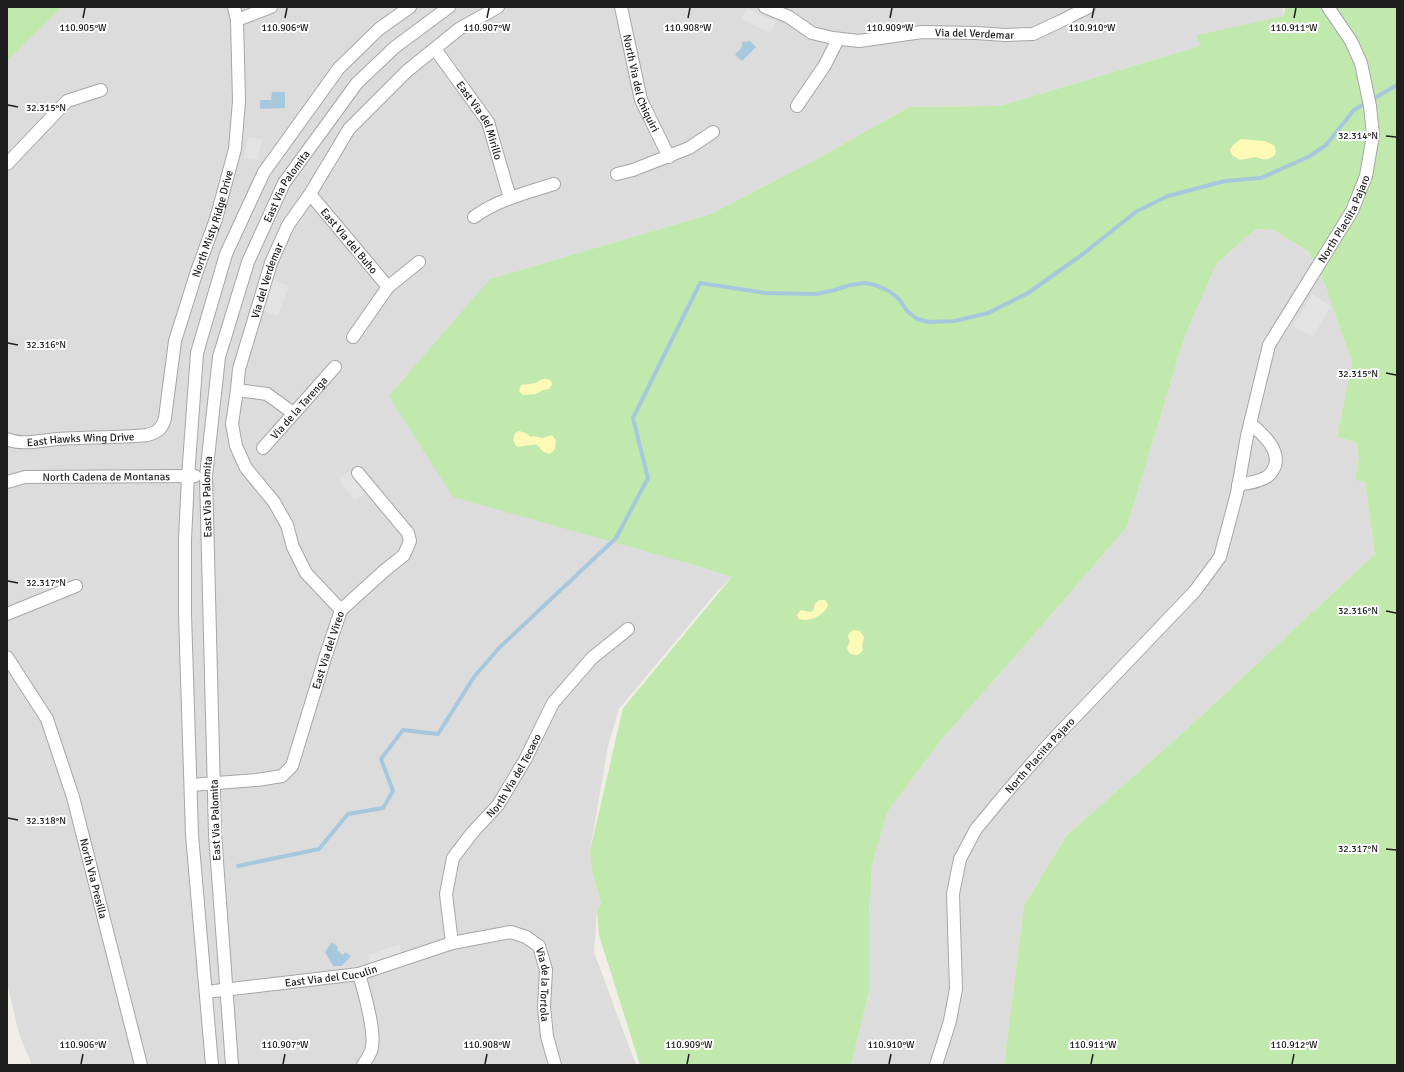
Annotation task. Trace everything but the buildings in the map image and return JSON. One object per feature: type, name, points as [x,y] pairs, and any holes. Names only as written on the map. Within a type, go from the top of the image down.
[{"type":"street","name":"North Misty Ridge Drive","points":[[154,434],[164,422],[175,341],[197,271],[216,219],[235,149],[239,101],[237,20],[234,7]]},
{"type":"street","points":[[237,20],[271,7]]},
{"type":"street","name":"East Via Palomita","points":[[212,1065],[192,835],[185,614],[185,540],[197,353],[226,254],[264,172],[340,68],[379,29],[410,7]]},
{"type":"street","name":"East Via Palomita","points":[[232,1065],[215,834],[206,476],[219,357],[248,262],[284,183],[357,83],[395,47],[449,7]]},
{"type":"street","name":"Via del Verdemar","points":[[341,610],[306,573],[293,547],[287,525],[274,502],[246,468],[236,446],[232,424],[238,390],[239,369],[271,263],[288,225],[310,194],[349,130],[407,70],[435,49],[459,28],[498,7]]},
{"type":"street","name":"North Via del Chiquiri","points":[[621,7],[641,100],[669,157]]},
{"type":"street","name":"Via del Verdemar","points":[[765,7],[789,18],[812,34],[859,41],[922,32],[976,32],[1005,35],[1033,34],[1089,7]]},
{"type":"street","name":"North Placiita Pajaro","points":[[936,1065],[950,1021],[956,989],[953,894],[960,859],[972,835],[980,824],[1048,745],[1195,591],[1220,557],[1238,485],[1250,423],[1269,345],[1352,211],[1366,176],[1373,135],[1370,106],[1361,63],[1351,41],[1328,7]]},
{"type":"street","points":[[797,106],[825,65],[838,39]]},
{"type":"street","name":"East Via del Mirillo","points":[[435,49],[488,122],[510,198]]},
{"type":"street","points":[[7,164],[67,101],[101,90]]},
{"type":"street","points":[[616,174],[633,170],[669,157],[689,148],[713,132]]},
{"type":"street","points":[[474,217],[486,209],[510,198],[554,184]]},
{"type":"street","name":"East Via del Buho","points":[[310,194],[388,287]]},
{"type":"street","points":[[353,337],[388,287],[419,262]]},
{"type":"street","name":"Via de la Tarenga","points":[[263,448],[335,367]]},
{"type":"street","points":[[238,390],[267,394],[293,413]]},
{"type":"street","points":[[1238,485],[1267,477],[1273,471],[1276,461],[1275,452],[1272,446],[1250,423]]},
{"type":"street","name":"East Hawks Wing Drive","points":[[7,439],[12,442],[20,443],[56,439],[154,434]]},
{"type":"street","name":"East Via del Vireo","points":[[191,785],[256,780],[282,776],[292,766],[341,610],[404,555],[410,541],[408,533],[358,473]]},
{"type":"street","name":"North Cadena de Montanas","points":[[7,482],[25,477],[206,476]]},
{"type":"street","points":[[7,614],[76,586]]},
{"type":"street","name":"North Via del Tecaco","points":[[452,942],[446,894],[453,858],[472,833],[498,805],[525,760],[553,703],[592,658],[628,629]]},
{"type":"street","name":"North Via Presilla","points":[[7,657],[48,719],[73,797],[141,1065]]},
{"type":"street","name":"Via de la Tortola","points":[[452,942],[511,932],[526,937],[539,946],[546,970],[544,1007],[547,1036],[554,1065]]},
{"type":"street","name":"East Via del Cuculin","points":[[206,992],[358,974],[452,942]]},
{"type":"street","points":[[358,974],[367,1003],[372,1031],[371,1050],[363,1065]]},
{"type":"shaded area","points":[[62,7],[1282,7],[1284,16],[1198,35],[1200,46],[1000,106],[909,107],[817,159],[711,214],[490,279],[684,562],[732,577],[715,594],[619,709],[608,746],[590,851],[592,871],[601,903],[597,910],[594,952],[636,1065],[32,1065],[19,1034],[7,983],[7,61]]},
{"type":"shaded area","points":[[747,8],[776,22],[770,33],[741,19]]},
{"type":"shaded area","points":[[248,137],[262,139],[258,160],[244,158]]},
{"type":"shaded area","points":[[1256,229],[1274,230],[1310,253],[1324,282],[1352,362],[1337,437],[1356,442],[1359,458],[1355,479],[1365,482],[1375,554],[1186,730],[1066,836],[1024,906],[1004,1065],[851,1065],[869,992],[869,913],[872,866],[887,813],[941,740],[1127,527],[1185,335],[1217,263]]},
{"type":"shaded area","points":[[264,277],[289,286],[278,316],[253,307]]},
{"type":"shaded area","points":[[1312,294],[1331,306],[1313,337],[1293,326]]},
{"type":"shaded area","points":[[350,471],[366,493],[354,501],[339,478]]},
{"type":"shaded area","points":[[399,944],[402,954],[371,965],[368,955]]},
{"type":"green space","points":[[7,7],[62,7],[7,61]]},
{"type":"green space","points":[[1285,7],[1397,7],[1397,1065],[1004,1065],[1024,906],[1066,836],[1186,730],[1375,554],[1365,482],[1355,480],[1359,458],[1356,442],[1337,437],[1352,362],[1324,282],[1309,252],[1274,230],[1256,229],[1217,263],[1185,335],[1127,527],[941,740],[887,813],[872,866],[869,913],[869,992],[851,1065],[640,1065],[599,935],[597,910],[601,903],[592,871],[590,851],[623,708],[732,577],[453,497],[389,396],[490,279],[711,214],[817,159],[909,107],[1000,106],[1200,46],[1197,35],[1284,16]]},
{"type":"sand","points":[[1241,139],[1264,141],[1274,145],[1276,151],[1275,155],[1266,159],[1256,157],[1240,160],[1232,155],[1230,150],[1233,145]]},
{"type":"sand","points":[[542,379],[551,381],[552,385],[549,389],[543,390],[536,394],[523,395],[519,391],[521,385],[536,383]]},
{"type":"sand","points":[[519,431],[526,433],[531,437],[534,436],[542,438],[552,435],[556,441],[555,449],[550,454],[544,452],[537,445],[521,447],[516,446],[513,440],[515,433]]},
{"type":"sand","points":[[819,600],[825,600],[828,605],[824,612],[812,619],[799,619],[797,615],[801,610],[810,612],[813,611],[815,604]]},
{"type":"sand","points":[[854,630],[860,631],[864,637],[862,646],[863,650],[857,655],[849,653],[847,648],[850,641],[848,637],[849,633]]},
{"type":"water","points":[[750,41],[756,47],[742,61],[735,55],[742,47],[742,42]]},
{"type":"water","points":[[272,92],[285,92],[285,108],[260,109],[260,100],[271,100]]},
{"type":"water","points":[[332,942],[338,947],[337,950],[343,955],[345,952],[351,956],[342,966],[333,966],[325,952]]},
{"type":"waterway","points":[[238,866],[319,849],[348,814],[383,808],[393,791],[381,759],[403,730],[438,734],[474,677],[499,648],[616,538],[648,478],[633,418],[700,283],[765,293],[816,294],[850,285],[865,283],[875,285],[889,291],[899,299],[907,311],[917,319],[929,322],[955,321],[988,313],[1028,293],[1083,254],[1137,211],[1168,196],[1225,181],[1261,178],[1310,156],[1326,145],[1354,110],[1397,85]]}]
